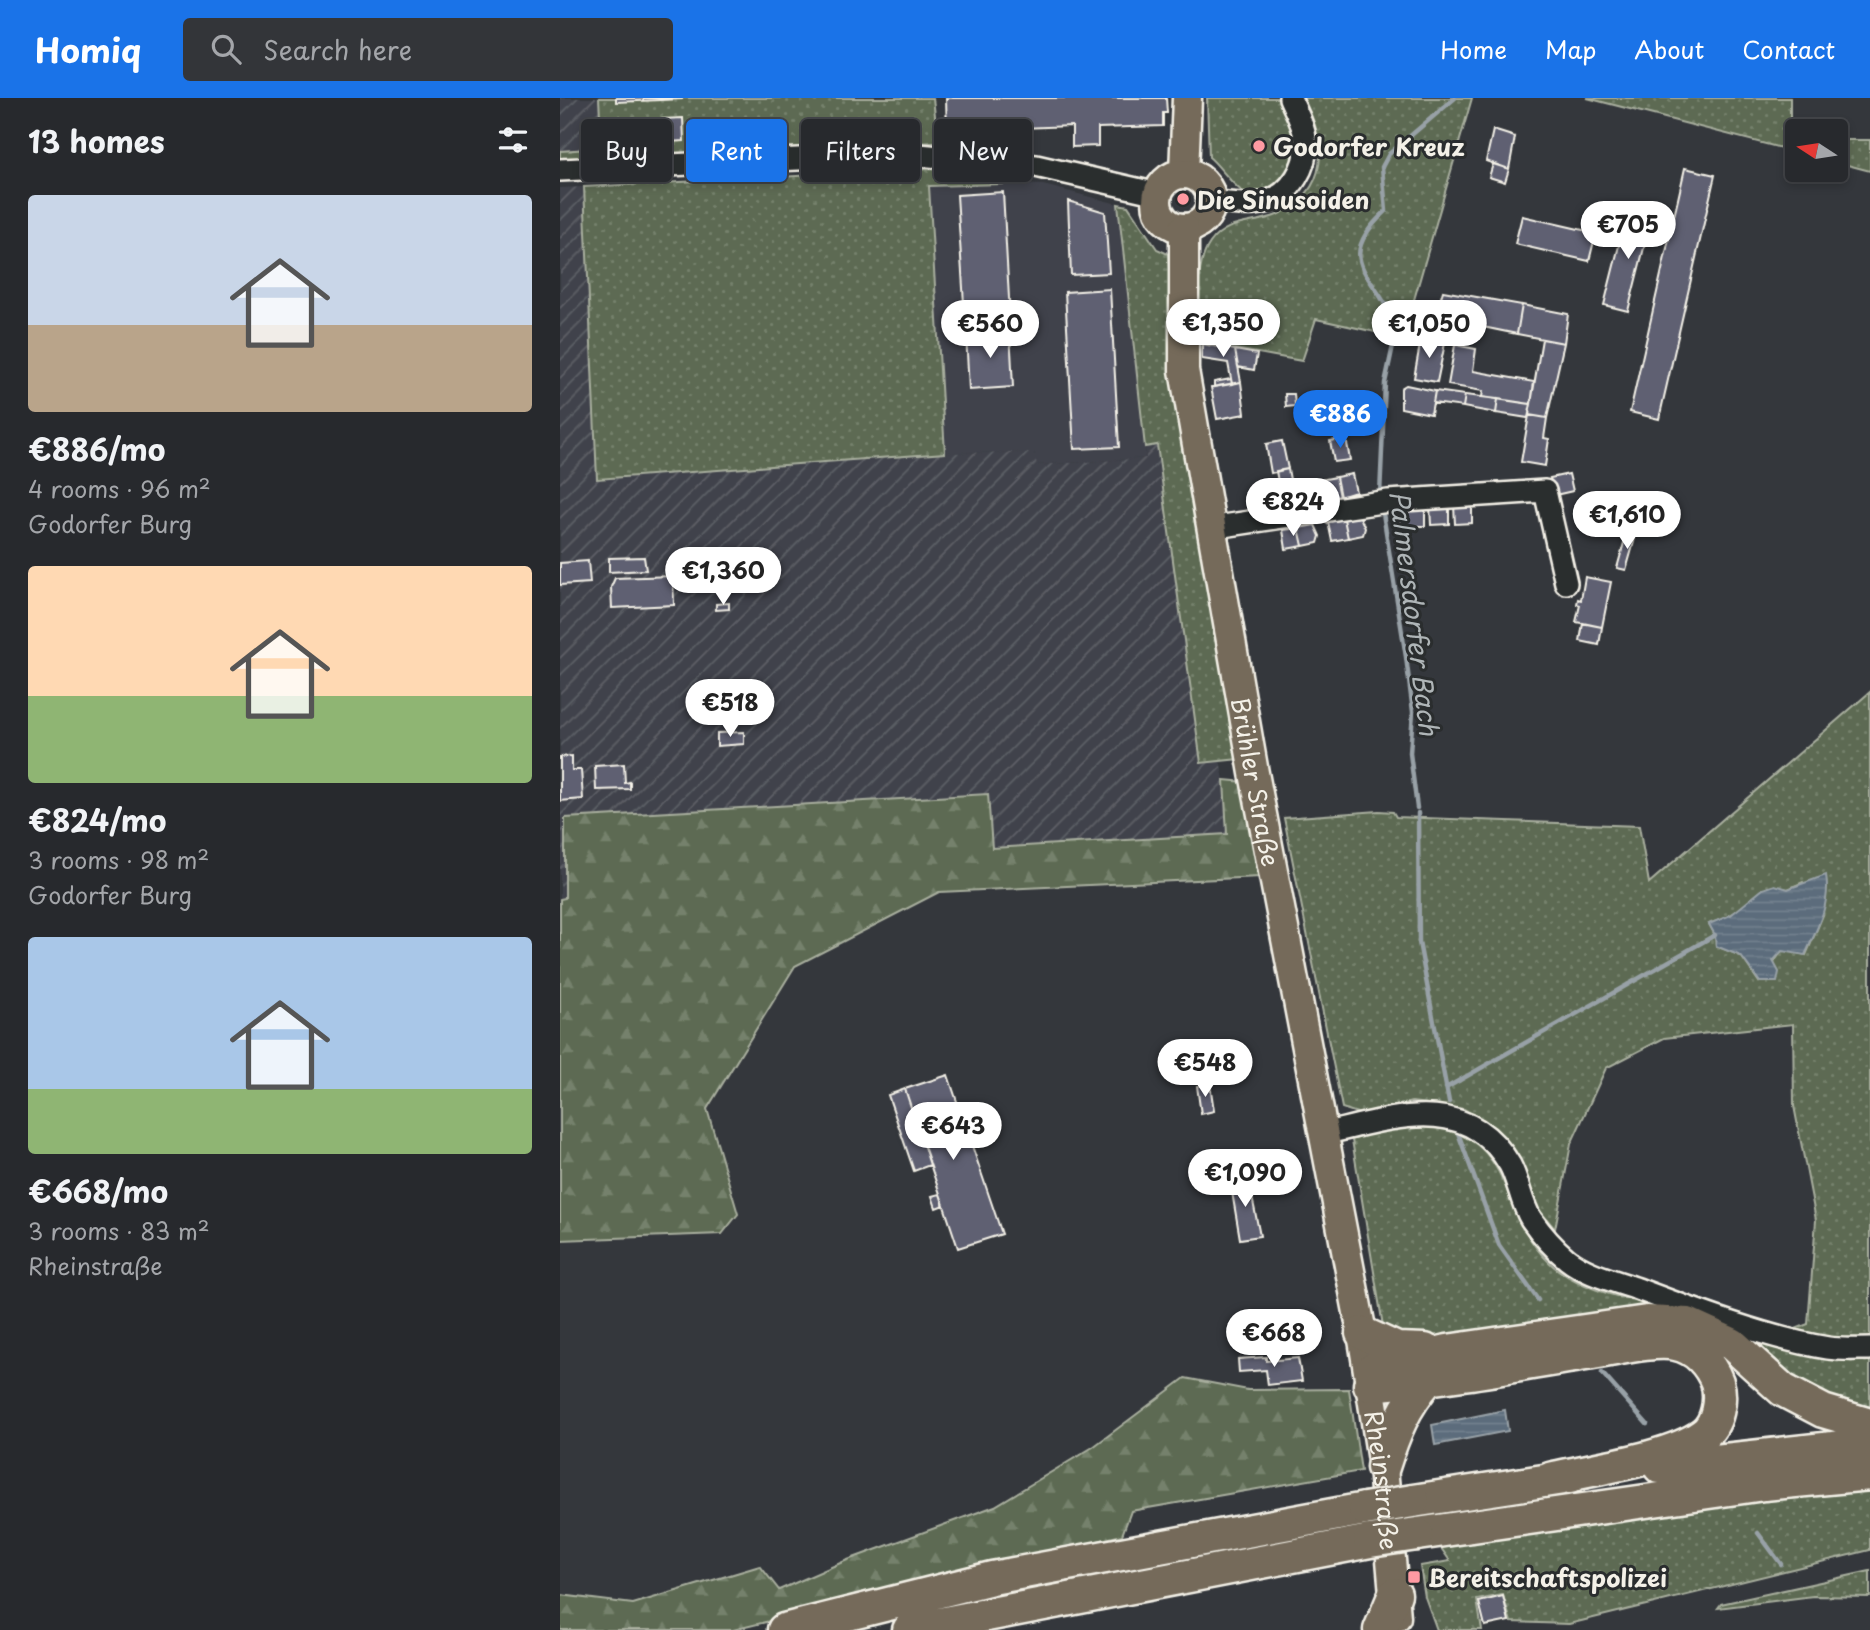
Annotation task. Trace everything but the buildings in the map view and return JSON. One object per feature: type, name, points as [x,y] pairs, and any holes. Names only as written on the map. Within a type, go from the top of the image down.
[{"type":"highway","points":[[1368,1377],[1447,1351],[1647,1322],[1689,1324],[1732,1344],[1783,1390],[1823,1411],[1870,1425]]},
{"type":"highway","points":[[1362,1333],[1397,1349],[1447,1351]]},
{"type":"highway","points":[[1368,1377],[1428,1379],[1636,1346],[1675,1343],[1700,1355],[1714,1374],[1721,1396],[1716,1415],[1706,1434],[1683,1448],[1550,1479]]},
{"type":"highway","points":[[1382,1466],[1397,1423],[1408,1402],[1428,1379]]},
{"type":"highway","points":[[784,1630],[992,1578],[1365,1509],[1550,1479],[1870,1444]]},
{"type":"highway","points":[[909,1630],[1370,1541],[1764,1484],[1870,1474]]},
{"type":"highway","points":[[1038,1630],[1052,1617],[1205,1572]]},
{"type":"highway","points":[[1380,1630],[1395,1594]]},
{"type":"main road","points":[[1184,173],[1187,98]]},
{"type":"main road","points":[[1184,173],[1201,180],[1207,186],[1211,202],[1200,223],[1184,228],[1169,224],[1163,218],[1157,202],[1158,194],[1168,178],[1184,173]]},
{"type":"main road","name":"Brühler Straße","points":[[1184,228],[1184,370],[1210,528],[1362,1333]]},
{"type":"main road","name":"Rheinstraße","points":[[1362,1333],[1382,1466],[1397,1630]]},
{"type":"street","points":[[1211,202],[1264,202],[1289,186],[1299,173],[1305,155],[1305,137],[1290,98]]},
{"type":"street","points":[[560,170],[908,154],[1036,166],[1158,194]]},
{"type":"street","points":[[1210,528],[1382,502],[1545,491],[1566,583]]},
{"type":"street","points":[[1323,1134],[1400,1115],[1443,1116],[1472,1127],[1491,1142],[1510,1165],[1531,1219],[1564,1256],[1580,1268],[1676,1303],[1765,1331],[1828,1348],[1870,1349]]},
{"type":"shaded area","points":[[560,98],[605,98],[606,119],[581,119],[581,150],[560,151]]},
{"type":"shaded area","points":[[1043,185],[1118,204],[1146,458],[1036,465],[1034,452],[945,453],[929,186]]},
{"type":"shaded area","points":[[584,187],[598,479],[945,453],[1034,452],[1037,465],[1146,458],[1145,447],[1157,445],[1224,780],[1227,834],[991,848],[988,794],[566,817],[565,898],[560,899],[560,188]]},
{"type":"green space","points":[[599,98],[933,98],[935,119],[934,142],[920,143],[920,119],[801,119],[801,149],[787,150],[787,119],[686,119],[686,155],[672,156],[672,119],[600,119]]},
{"type":"green space","points":[[1207,98],[1280,98],[1292,129],[1294,150],[1287,169],[1273,185],[1254,193],[1244,192],[1236,187],[1209,157]]},
{"type":"green space","points":[[1303,98],[1472,98],[1403,338],[1316,319],[1302,361],[1202,343],[1199,278],[1204,254],[1210,243],[1224,230],[1277,215],[1295,205],[1315,179],[1320,148],[1317,131]]},
{"type":"green space","points":[[1587,98],[1790,98],[1790,119],[1785,119],[1785,149]]},
{"type":"green space","points":[[1848,140],[1870,140],[1870,171],[1848,165]]},
{"type":"green space","points":[[581,150],[581,161],[560,162],[560,151]]},
{"type":"green space","points":[[934,169],[934,182],[1005,182],[929,186],[945,453],[597,479],[584,187],[686,182],[787,182],[787,176],[801,176],[801,182],[920,182],[920,170]]},
{"type":"green space","points":[[1118,204],[1128,206],[1157,249],[1168,254],[1181,442],[1239,759],[1201,763],[1157,445],[1145,447]]},
{"type":"green space","points":[[1870,692],[1870,1414],[1837,1408],[1746,1349],[1808,1324],[1816,1220],[1794,1106],[1793,1024],[1664,1038],[1606,1068],[1571,1144],[1555,1229],[1531,1200],[1517,1160],[1506,1141],[1492,1127],[1464,1109],[1412,1102],[1360,1114],[1342,1108],[1284,818],[1379,811],[1393,812],[1396,817],[1639,826],[1649,883]],"holes":[[[1803,882],[1823,915],[1806,955],[1783,950],[1759,982],[1741,956],[1716,946],[1715,935],[1709,924],[1725,918],[1764,891],[1779,887],[1788,889]]]},
{"type":"green space","points":[[1224,780],[1245,782],[1260,877],[939,892],[795,966],[707,1109],[738,1214],[722,1234],[560,1240],[560,899],[565,898],[565,818],[988,794],[992,848],[1227,834]]},
{"type":"green space","points":[[1416,1126],[1449,1131],[1472,1141],[1489,1157],[1532,1241],[1561,1272],[1605,1293],[1668,1310],[1405,1346],[1383,1326],[1352,1140],[1383,1129]]},
{"type":"green space","points":[[1185,1378],[1248,1390],[1349,1389],[1361,1471],[1131,1511],[1122,1535],[733,1630],[560,1630],[560,1595],[633,1604],[760,1566],[779,1590],[845,1561],[995,1506],[1093,1447]]},
{"type":"green space","points":[[1870,1489],[1870,1550],[1569,1624],[1511,1622],[1503,1595],[1477,1600],[1482,1630],[1437,1630],[1425,1597],[1420,1566],[1450,1561],[1441,1548],[1637,1514]]},
{"type":"green space","points":[[1870,1571],[1870,1597],[1813,1596],[1718,1608],[1721,1604]]},
{"type":"water","points":[[1826,875],[1827,896],[1814,936],[1805,955],[1782,951],[1773,961],[1779,972],[1777,982],[1760,982],[1741,956],[1716,946],[1715,935],[1709,924],[1731,915],[1763,889],[1775,885],[1788,889]]},
{"type":"water","points":[[1505,1410],[1508,1431],[1435,1445],[1432,1425]]},
{"type":"waterway","name":"Palmersdorfer Bach","points":[[1394,321],[1368,278],[1359,255],[1362,242],[1370,228],[1386,211],[1382,167],[1389,154],[1455,98]]},
{"type":"waterway","name":"Palmersdorfer Bach","points":[[1380,495],[1385,383],[1394,341]]},
{"type":"waterway","name":"Palmersdorfer Bach","points":[[1382,507],[1413,712],[1410,753],[1417,808]]},
{"type":"waterway","name":"Palmersdorfer Bach","points":[[1418,813],[1419,942],[1449,1102]]},
{"type":"waterway","points":[[1446,1088],[1715,935]]},
{"type":"waterway","name":"Palmersdorfer Bach","points":[[1458,1133],[1499,1245],[1538,1300]]},
{"type":"waterway","name":"Palmersdorfer Bach","points":[[1602,1373],[1647,1424]]},
{"type":"waterway","name":"Palmersdorfer Bach","points":[[1758,1533],[1781,1564]]},
{"type":"place","name":"Godorfer Kreuz","points":[[1259,146]]},
{"type":"place","name":"Die Sinusoiden","points":[[1183,199]]},
{"type":"place","name":"Bereitschaftspolizei","points":[[1414,1577]]}]
